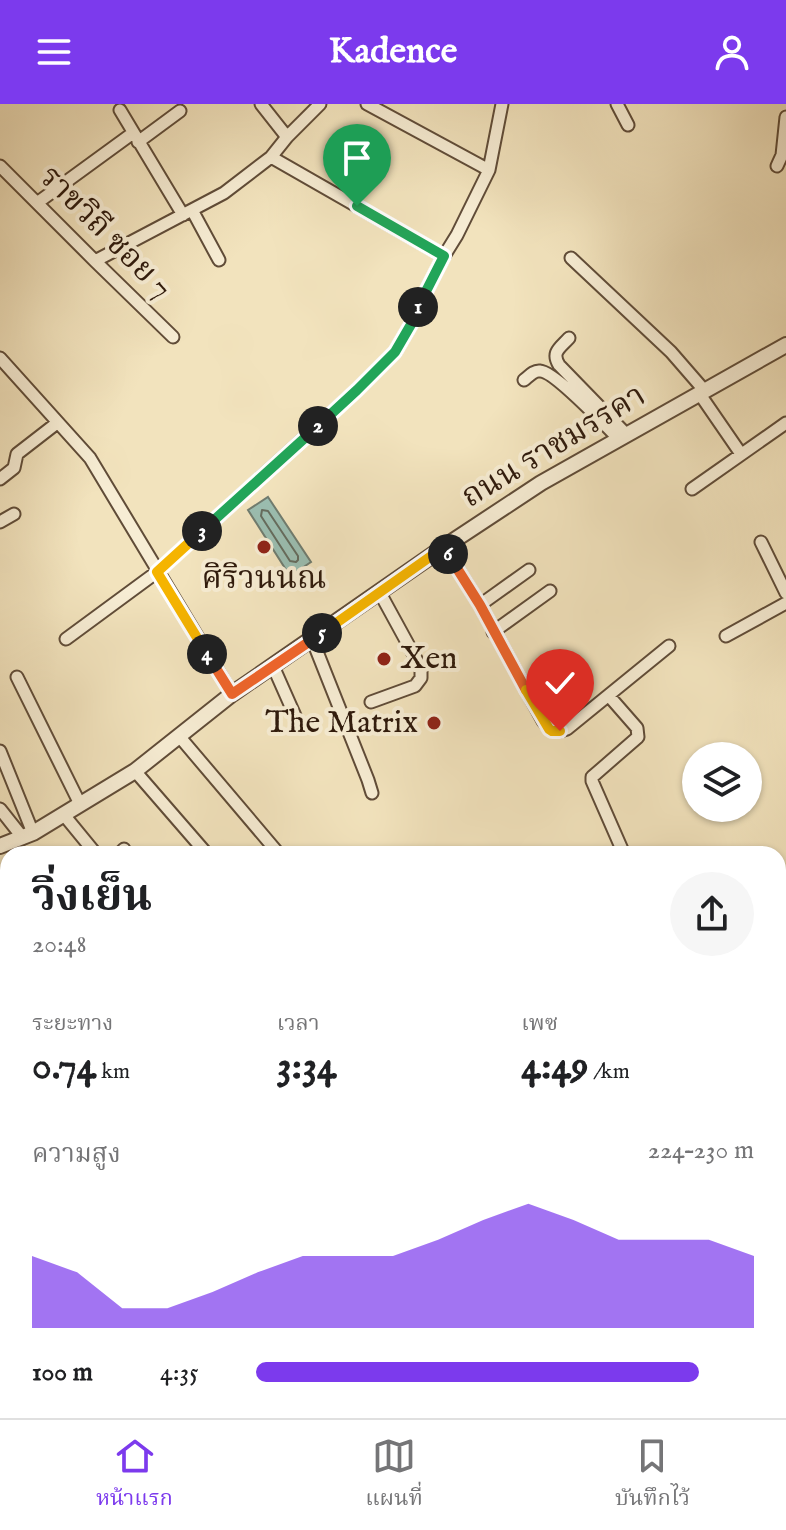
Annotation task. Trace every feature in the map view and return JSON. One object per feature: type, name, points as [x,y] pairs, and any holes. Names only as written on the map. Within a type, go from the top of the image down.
[{"type":"street","points":[[261,104],[287,137]]},
{"type":"street","points":[[95,261],[224,193],[271,157],[320,104]]},
{"type":"street","points":[[367,104],[489,170]]},
{"type":"street","points":[[66,639],[157,572],[395,352],[489,170],[502,104]]},
{"type":"street","points":[[617,104],[628,125]]},
{"type":"street","points":[[120,110],[219,260]]},
{"type":"street","points":[[37,203],[180,111]]},
{"type":"street","points":[[777,166],[782,155],[786,117]]},
{"type":"street","points":[[271,157],[444,256]]},
{"type":"street","name":"ราขวิถี ซอย 7","points":[[0,166],[173,337]]},
{"type":"street","points":[[571,258],[671,352],[741,454]]},
{"type":"street","points":[[569,338],[556,353],[555,359],[623,437]]},
{"type":"street","name":"ถนน ราชมรรคา","points":[[0,846],[64,815],[135,771],[232,694],[541,483],[786,345]]},
{"type":"street","points":[[0,358],[90,458],[232,694]]},
{"type":"street","points":[[524,380],[535,372],[545,372],[623,437]]},
{"type":"street","points":[[0,479],[14,468],[17,454],[57,423]]},
{"type":"street","points":[[692,489],[786,423]]},
{"type":"street","points":[[0,522],[14,514]]},
{"type":"street","points":[[761,542],[786,593]]},
{"type":"street","points":[[444,547],[480,605],[543,721],[552,731],[567,729],[669,646]]},
{"type":"street","points":[[480,605],[529,570]]},
{"type":"street","points":[[493,632],[550,591]]},
{"type":"street","points":[[371,702],[415,686],[421,678],[421,668],[380,593]]},
{"type":"street","points":[[726,636],[786,603]]},
{"type":"street","points":[[312,639],[372,793]]},
{"type":"street","points":[[273,666],[300,727]]},
{"type":"street","points":[[17,677],[80,804]]},
{"type":"street","points":[[609,696],[639,734],[592,777],[620,846]]},
{"type":"street","points":[[179,736],[272,846]]},
{"type":"street","points":[[0,751],[28,835]]},
{"type":"street","points":[[135,771],[200,846]]},
{"type":"street","points":[[0,809],[28,835]]},
{"type":"street","points":[[64,815],[89,846]]},
{"type":"water","points":[[268,497],[311,562],[290,576],[248,510]]},
{"type":"place","name":"ศิริวนนณ","points":[[264,547]]},
{"type":"place","name":"Xen","points":[[384,659]]},
{"type":"place","name":"The Matrix","points":[[434,723]]},
{"type":"route","points":[[357,206],[444,256],[413,321],[395,352],[357,390],[157,572],[232,694],[444,547],[480,605],[543,721],[552,731],[560,731]]}]
